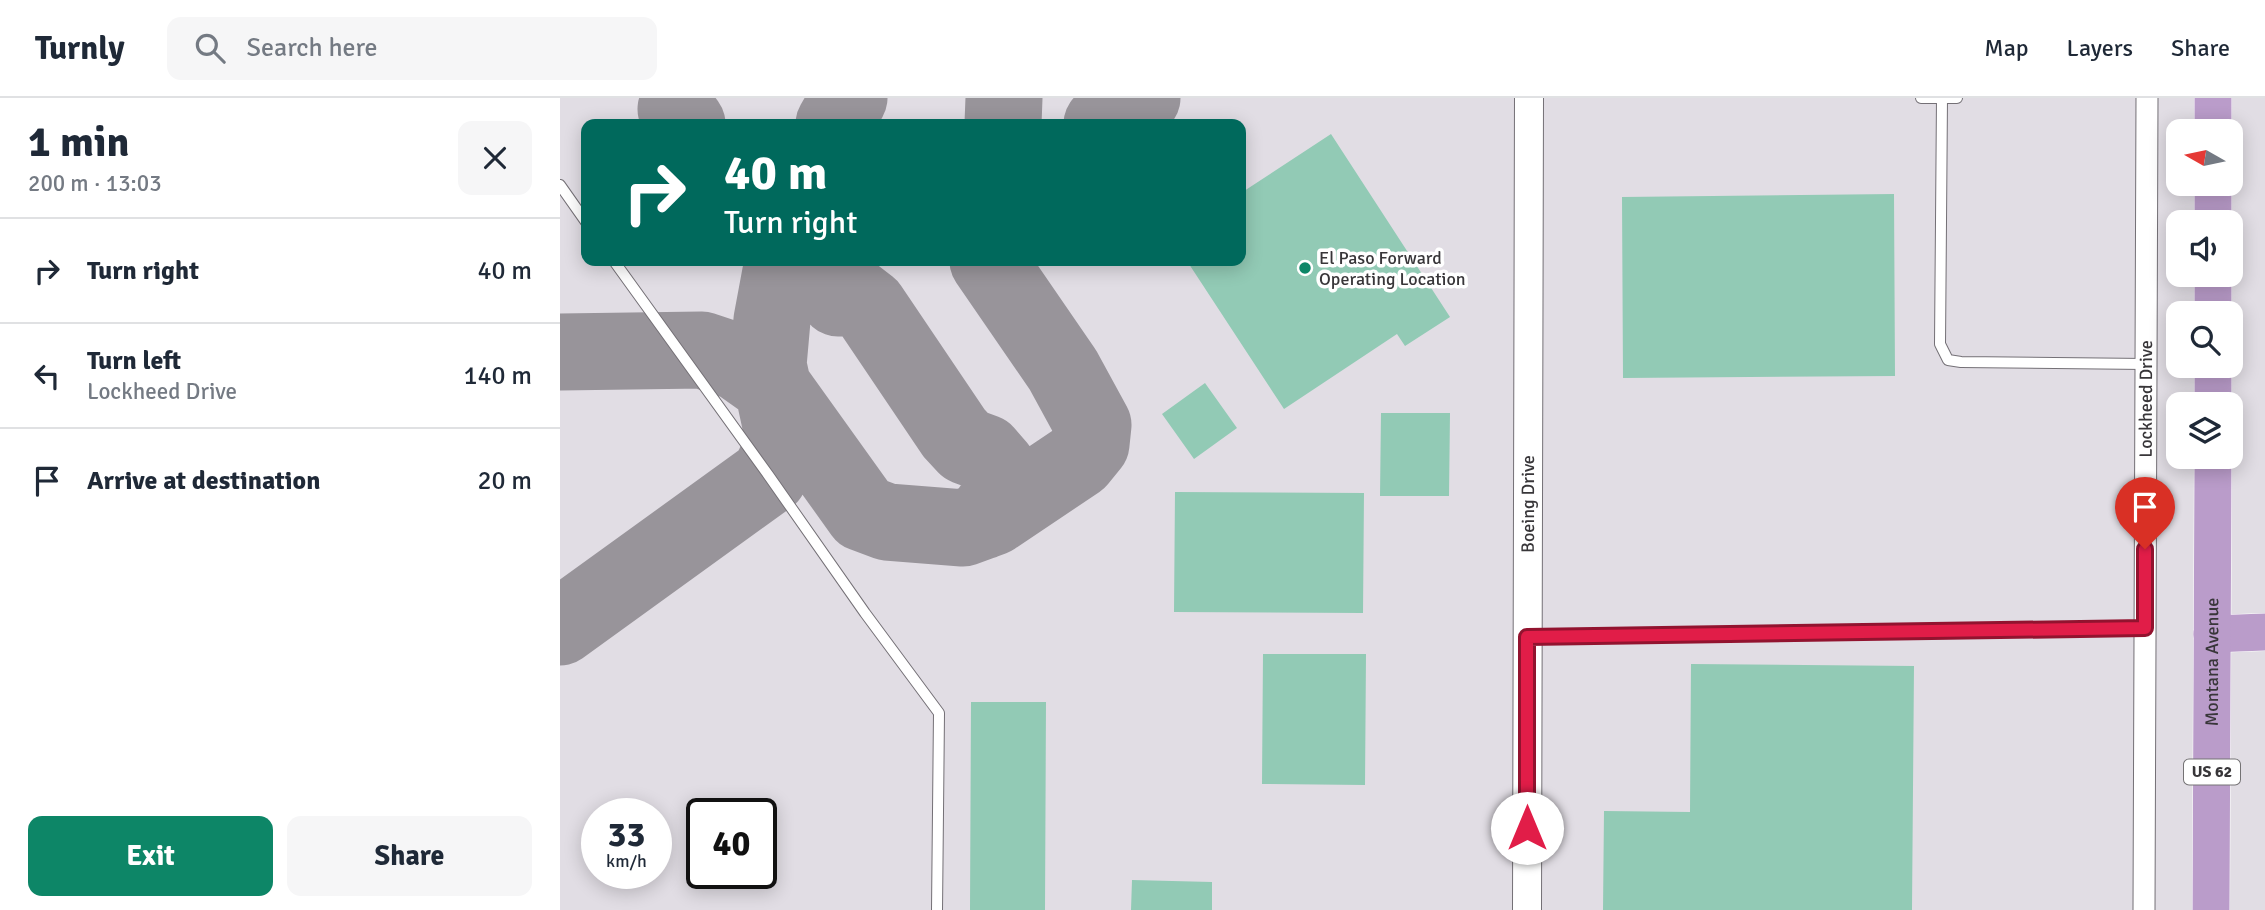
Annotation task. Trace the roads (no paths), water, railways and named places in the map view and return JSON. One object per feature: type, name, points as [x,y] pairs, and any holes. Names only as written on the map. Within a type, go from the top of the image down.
[{"type":"highway","points":[[2213,98],[2213,119]]},
{"type":"highway","name":"Montana Avenue","points":[[2211,910],[2213,469]]},
{"type":"highway","points":[[2213,634],[2265,632]]},
{"type":"street","name":"Boeing Drive","points":[[1527,910],[1529,98]]},
{"type":"street","name":"Lockheed Drive","points":[[2144,910],[2147,98]]},
{"type":"lane","points":[[1921,98],[1957,98]]},
{"type":"lane","points":[[1942,98],[1940,344],[1948,360],[2146,364]]},
{"type":"lane","points":[[560,185],[581,215]]},
{"type":"lane","points":[[618,266],[864,613],[939,713],[937,910]]},
{"type":"lane","points":[[1527,637],[2145,628]]},
{"type":"place","name":"El Paso Forward Operating Location","points":[[1305,268]]}]
